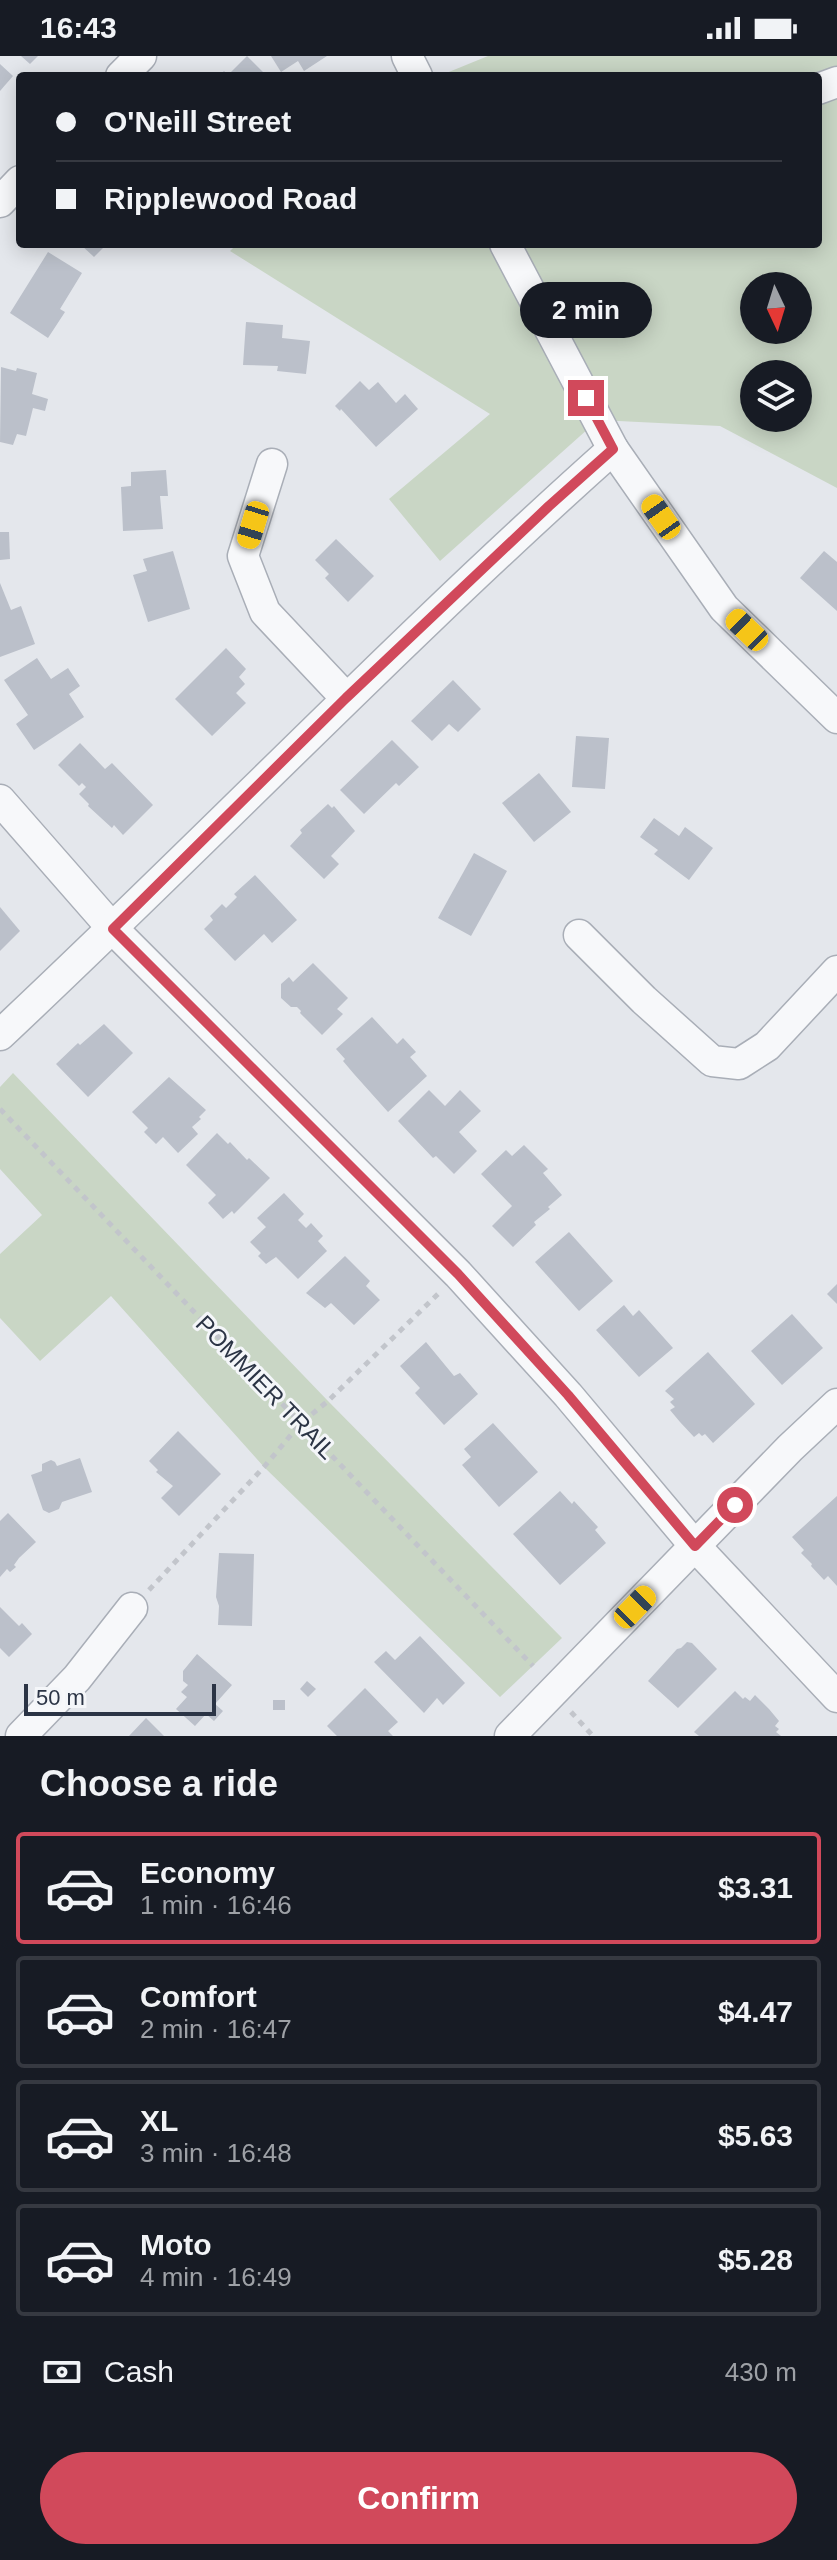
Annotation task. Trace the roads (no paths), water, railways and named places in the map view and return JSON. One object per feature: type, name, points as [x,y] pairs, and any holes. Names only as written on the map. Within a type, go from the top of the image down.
[{"type":"street","points":[[125,72],[141,56]]},
{"type":"street","points":[[0,202],[16,185]]},
{"type":"street","points":[[507,248],[613,449],[724,608],[837,718]]},
{"type":"street","points":[[0,1035],[113,929],[346,698],[613,449]]},
{"type":"street","points":[[272,464],[243,556],[265,612],[346,698]]},
{"type":"street","points":[[0,800],[113,929],[458,1274],[568,1395],[695,1546],[837,1697]]},
{"type":"street","points":[[579,935],[644,1000],[712,1061],[739,1064],[767,1046],[837,971]]},
{"type":"street","points":[[510,1736],[790,1448],[837,1404]]},
{"type":"street","points":[[21,1736],[77,1678],[132,1608]]}]
